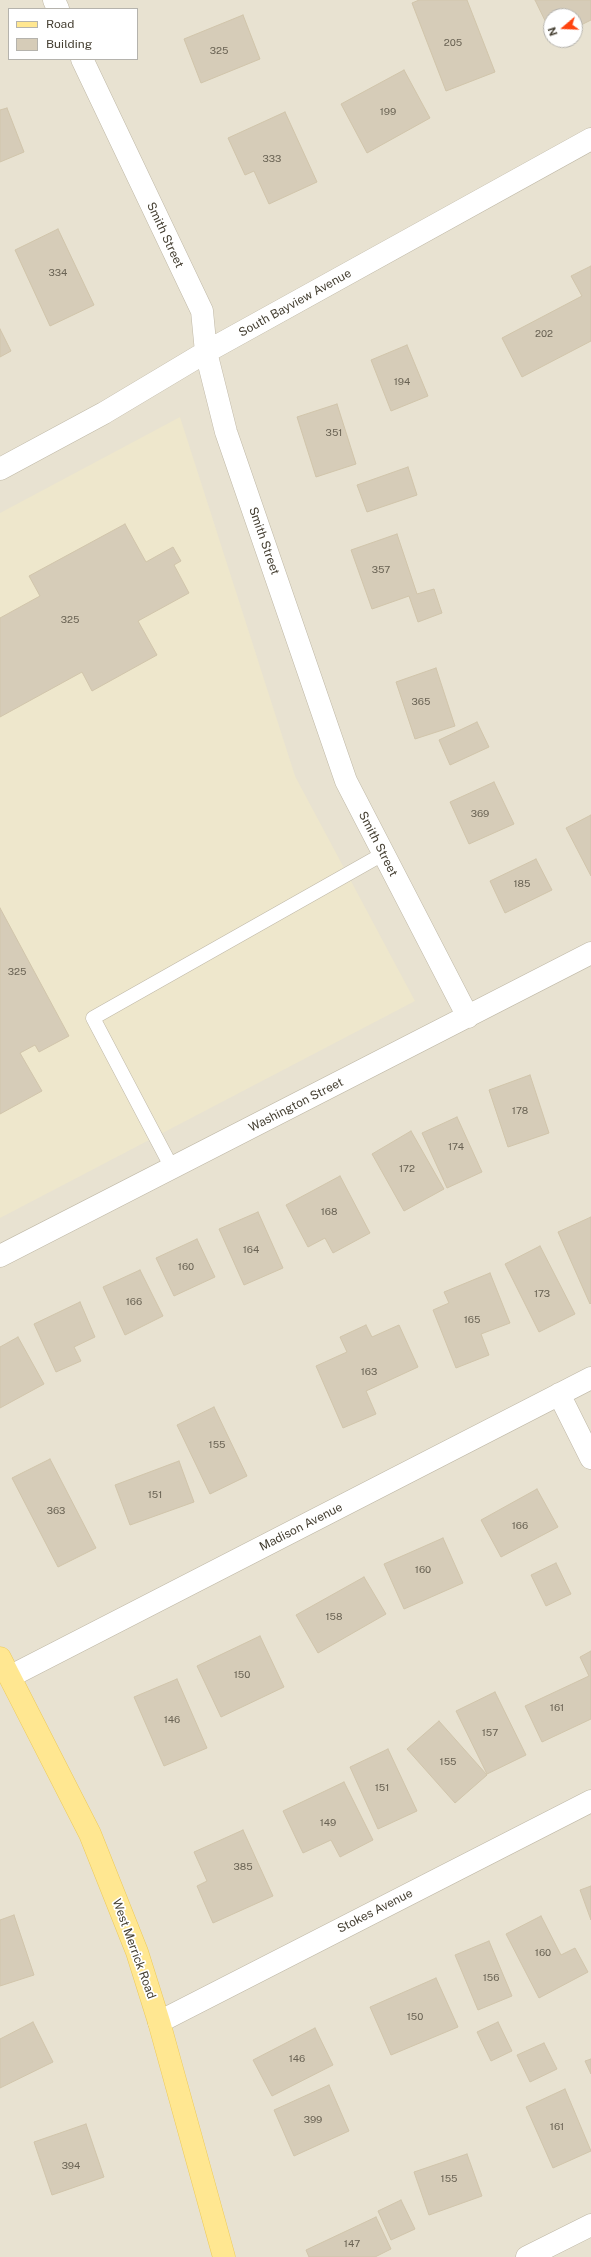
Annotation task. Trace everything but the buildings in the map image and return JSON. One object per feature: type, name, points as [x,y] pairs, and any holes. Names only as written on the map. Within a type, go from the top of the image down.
[{"type":"main road","name":"West Merrick Road","points":[[0,1658],[11,1676],[90,1834],[137,1952],[224,2257]]},
{"type":"street","name":"Smith Street","points":[[82,60],[202,311],[206,352],[226,432],[346,781],[468,1017]]},
{"type":"street","name":"South Bayview Avenue","points":[[0,469],[104,413],[206,352],[591,139]]},
{"type":"street","name":"Washington Street","points":[[0,1256],[591,953]]},
{"type":"street","name":"Madison Avenue","points":[[11,1676],[591,1378]]},
{"type":"street","points":[[559,1394],[591,1458]]},
{"type":"street","name":"Stokes Avenue","points":[[158,2022],[591,1801]]},
{"type":"street","points":[[527,2257],[591,2225]]},
{"type":"lane","points":[[172,1168],[93,1018],[383,854]]},
{"type":"shaded area","points":[[0,0],[591,0],[591,2257],[0,2257]]},
{"type":"shaded area","points":[[180,417],[295,776],[415,1001],[0,1218],[0,513]]}]
